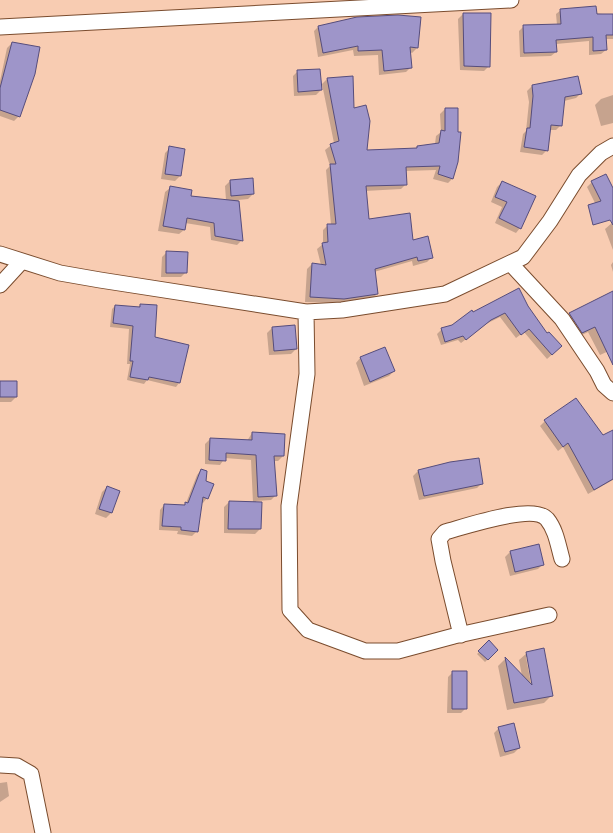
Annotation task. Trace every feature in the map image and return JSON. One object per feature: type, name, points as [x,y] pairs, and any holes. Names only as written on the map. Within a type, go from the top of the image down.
[{"type":"street","points":[[0,27],[511,0]]},
{"type":"street","points":[[0,254],[60,273],[306,312],[342,310],[446,294],[523,257],[550,221],[579,175],[600,153],[613,146]]},
{"type":"street","points":[[0,286],[22,262]]},
{"type":"street","points":[[511,264],[562,320],[597,371],[604,385],[613,393]]},
{"type":"street","points":[[306,312],[307,374],[289,506],[290,610],[308,630],[365,651],[398,652],[461,635],[549,615]]},
{"type":"street","points":[[461,635],[439,539],[445,532],[511,515],[532,513],[546,517],[555,532],[562,559]]},
{"type":"street","points":[[0,765],[17,766],[31,774],[43,833]]},
{"type":"building","points":[[596,6],[597,14],[613,14],[613,35],[606,35],[607,50],[593,51],[593,37],[556,40],[557,52],[524,53],[523,25],[561,24],[560,9]]},
{"type":"building","points":[[463,13],[491,13],[490,67],[464,66]]},
{"type":"building","points":[[398,15],[421,17],[418,48],[410,47],[412,68],[384,71],[382,50],[358,51],[358,46],[323,53],[318,26],[357,17]]},
{"type":"building","points":[[12,42],[40,47],[35,74],[20,117],[0,110],[0,88]]},
{"type":"building","points":[[320,69],[322,90],[298,92],[297,70]]},
{"type":"building","points":[[353,76],[354,108],[366,105],[370,121],[367,150],[417,148],[417,146],[439,143],[441,130],[445,131],[445,108],[458,108],[458,132],[461,132],[458,162],[453,179],[438,174],[440,166],[406,167],[407,185],[366,186],[369,219],[410,213],[413,240],[428,236],[433,258],[418,261],[417,257],[375,269],[378,294],[344,299],[310,297],[312,263],[326,265],[322,243],[328,242],[327,224],[336,224],[330,164],[336,164],[330,144],[339,141],[327,78]]},
{"type":"building","points":[[578,76],[582,94],[565,97],[562,126],[551,125],[548,151],[524,147],[527,128],[530,128],[533,96],[532,85]]},
{"type":"building","points":[[169,146],[185,149],[181,176],[165,174]]},
{"type":"building","points":[[606,174],[613,188],[613,225],[610,220],[593,225],[588,205],[601,201],[591,181]]},
{"type":"building","points":[[253,178],[254,194],[231,196],[230,180]]},
{"type":"building","points":[[502,181],[536,196],[521,229],[499,218],[507,202],[495,197]]},
{"type":"building","points":[[170,186],[192,190],[191,196],[239,201],[243,241],[215,236],[214,223],[187,218],[185,230],[163,226]]},
{"type":"building","points":[[166,251],[188,252],[187,273],[166,273]]},
{"type":"building","points":[[519,288],[528,306],[547,333],[549,332],[562,346],[552,355],[529,329],[521,335],[505,313],[491,320],[466,340],[463,336],[445,342],[441,328],[452,325],[472,310],[473,312]]},
{"type":"building","points":[[613,291],[613,365],[595,327],[582,333],[569,313]]},
{"type":"building","points":[[140,304],[157,305],[155,337],[189,345],[180,383],[149,377],[148,380],[130,377],[133,361],[130,361],[133,326],[113,323],[115,305],[140,307]]},
{"type":"building","points":[[295,325],[297,349],[274,351],[272,327]]},
{"type":"building","points":[[385,347],[395,371],[370,382],[360,357]]},
{"type":"building","points":[[0,381],[17,381],[17,397],[0,397]]},
{"type":"building","points":[[576,398],[603,435],[613,430],[613,479],[594,490],[568,443],[563,447],[544,420]]},
{"type":"building","points":[[252,432],[285,434],[284,456],[274,456],[277,496],[258,497],[256,455],[226,453],[226,461],[209,460],[210,438],[252,440]]},
{"type":"building","points":[[479,458],[483,484],[424,496],[418,470],[450,462]]},
{"type":"building","points":[[201,469],[207,471],[206,481],[214,484],[208,499],[203,497],[198,532],[181,530],[181,527],[162,526],[164,504],[185,505],[185,502],[188,503]]},
{"type":"building","points":[[107,486],[120,491],[112,513],[99,509]]},
{"type":"building","points":[[229,501],[262,502],[261,529],[228,529]]},
{"type":"building","points":[[539,544],[544,565],[515,572],[510,551]]},
{"type":"building","points":[[489,640],[498,650],[488,660],[478,651]]},
{"type":"building","points":[[544,648],[553,696],[514,703],[505,657],[532,685],[526,652]]},
{"type":"building","points":[[452,671],[467,671],[467,709],[452,709]]},
{"type":"building","points":[[514,723],[520,748],[505,752],[498,727]]}]
